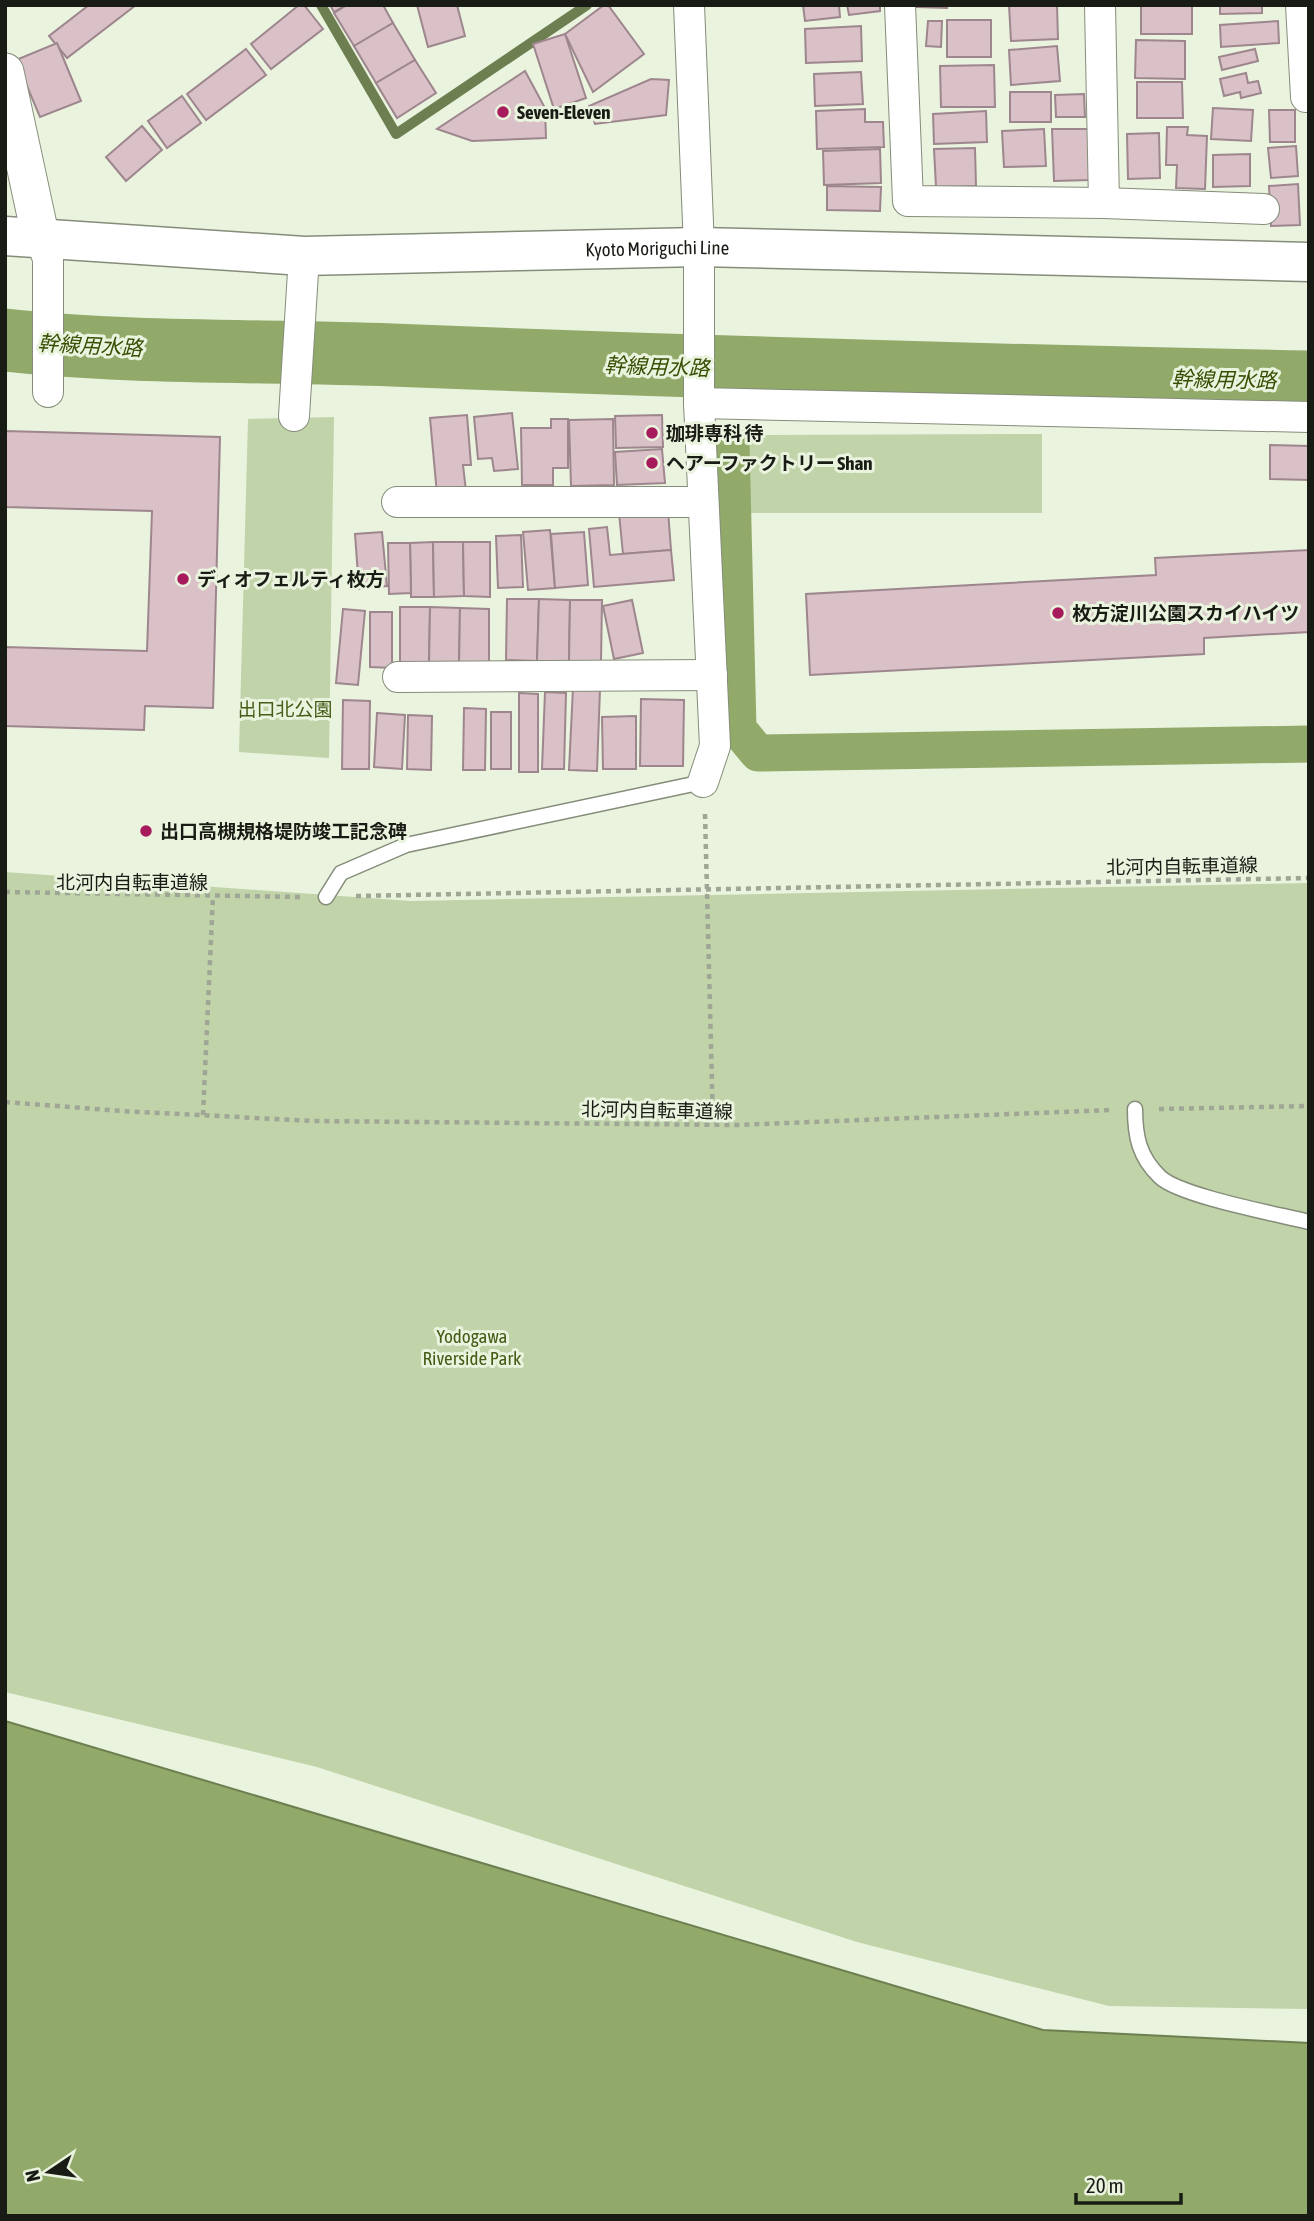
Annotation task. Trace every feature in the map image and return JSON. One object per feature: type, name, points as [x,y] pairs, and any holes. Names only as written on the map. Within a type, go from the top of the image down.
[{"type":"main road","name":"Kyoto Moriguchi Line","points":[[31,245],[304,267],[699,247],[1309,262]]},
{"type":"street","points":[[689,5],[699,247],[699,403],[715,746],[703,782]]},
{"type":"street","points":[[900,5],[908,201],[1104,203],[1264,209]]},
{"type":"street","points":[[1100,5],[1104,203]]},
{"type":"street","points":[[1301,5],[1306,97]]},
{"type":"street","points":[[5,72],[31,245],[48,392]]},
{"type":"street","points":[[294,416],[304,267]]},
{"type":"street","points":[[699,403],[1309,417]]},
{"type":"street","points":[[397,502],[703,502]]},
{"type":"street","points":[[398,677],[712,675]]},
{"type":"lane","points":[[326,897],[341,873],[406,845],[703,782]]},
{"type":"lane","points":[[1135,1109],[1135,1139],[1146,1160],[1161,1179],[1185,1190],[1309,1222]]},
{"type":"path","points":[[703,782],[709,887],[713,1124]]},
{"type":"path","name":"北河内自転車道線","points":[[5,892],[326,897],[709,887],[1309,878]]},
{"type":"path","points":[[203,1115],[214,896]]},
{"type":"path","name":"北河内自転車道線","points":[[5,1102],[314,1121],[713,1124],[1135,1109],[1309,1107]]},
{"type":"green space","name":"出口北公園","points":[[334,417],[329,758],[239,752],[248,419]]},
{"type":"green space","points":[[1042,434],[1042,513],[744,513],[744,435]]},
{"type":"green space","name":"Yodogawa Riverside Park","points":[[5,872],[411,901],[1309,883],[1309,2009],[1109,2006],[857,1942],[317,1767],[5,1692]]},
{"type":"shaded area","points":[[5,1721],[1043,2030],[1309,2043],[1309,2216],[5,2216]]},
{"type":"building","points":[[89,5],[136,5],[67,58],[49,36]]},
{"type":"building","points":[[299,5],[304,5],[323,29],[271,69],[251,44]]},
{"type":"building","points":[[330,5],[346,5],[334,12]]},
{"type":"building","points":[[347,5],[383,5],[393,23],[354,46],[334,13]]},
{"type":"building","points":[[417,5],[457,5],[465,36],[428,47]]},
{"type":"building","points":[[604,5],[608,5],[644,54],[593,92],[565,34]]},
{"type":"building","points":[[803,5],[839,5],[840,17],[805,21]]},
{"type":"building","points":[[847,5],[880,5],[880,11],[849,15]]},
{"type":"building","points":[[947,5],[947,8],[917,7]]},
{"type":"building","points":[[1009,5],[1057,5],[1058,39],[1011,41]]},
{"type":"building","points":[[1141,5],[1192,5],[1192,34],[1141,34]]},
{"type":"building","points":[[1220,5],[1262,5],[1262,13],[1220,14]]},
{"type":"building","points":[[947,20],[991,20],[991,57],[947,57]]},
{"type":"building","points":[[928,21],[942,21],[941,47],[926,46]]},
{"type":"building","points":[[1278,21],[1279,43],[1221,47],[1220,25]]},
{"type":"building","points":[[393,23],[415,60],[376,83],[354,46]]},
{"type":"building","points":[[861,26],[862,61],[806,63],[805,29]]},
{"type":"building","points":[[565,34],[586,98],[554,109],[533,44]]},
{"type":"building","points":[[1136,40],[1185,41],[1185,79],[1135,78]]},
{"type":"building","points":[[57,43],[81,101],[40,117],[16,60]]},
{"type":"building","points":[[1057,46],[1060,81],[1011,85],[1009,50]]},
{"type":"building","points":[[246,49],[266,75],[206,120],[187,94]]},
{"type":"building","points":[[1255,49],[1258,61],[1222,70],[1219,57]]},
{"type":"building","points":[[415,60],[436,93],[397,118],[376,83]]},
{"type":"building","points":[[994,65],[995,107],[941,107],[940,66]]},
{"type":"building","points":[[525,71],[545,108],[546,138],[472,141],[437,129]]},
{"type":"building","points":[[861,72],[863,104],[815,106],[814,74]]},
{"type":"building","points":[[1246,73],[1248,83],[1258,81],[1261,93],[1241,98],[1240,92],[1224,96],[1220,79]]},
{"type":"building","points":[[651,79],[669,80],[666,115],[595,124],[589,106]]},
{"type":"building","points":[[1137,82],[1182,82],[1183,118],[1137,118]]},
{"type":"building","points":[[1010,92],[1051,92],[1051,122],[1010,122]]},
{"type":"building","points":[[1084,94],[1085,117],[1056,117],[1055,95]]},
{"type":"building","points":[[182,96],[201,123],[167,148],[148,121]]},
{"type":"building","points":[[1213,108],[1253,110],[1251,141],[1211,139]]},
{"type":"building","points":[[865,109],[865,122],[883,122],[884,147],[817,149],[816,111]]},
{"type":"building","points":[[1269,110],[1295,110],[1295,142],[1270,142]]},
{"type":"building","points":[[986,111],[987,142],[934,144],[933,114]]},
{"type":"building","points":[[142,126],[162,150],[126,181],[106,157]]},
{"type":"building","points":[[1167,127],[1188,127],[1187,135],[1207,136],[1205,189],[1176,188],[1177,165],[1166,165]]},
{"type":"building","points":[[1044,129],[1046,166],[1004,167],[1002,131]]},
{"type":"building","points":[[1052,129],[1088,129],[1090,180],[1054,181]]},
{"type":"building","points":[[1159,133],[1160,178],[1128,179],[1127,134]]},
{"type":"building","points":[[1296,146],[1298,176],[1271,178],[1268,148]]},
{"type":"building","points":[[975,148],[976,186],[936,187],[934,149]]},
{"type":"building","points":[[880,149],[881,183],[824,185],[823,151]]},
{"type":"building","points":[[1250,154],[1250,186],[1213,187],[1213,155]]},
{"type":"building","points":[[1298,184],[1300,225],[1271,226],[1269,186]]},
{"type":"building","points":[[827,186],[881,187],[880,211],[827,210]]},
{"type":"building","points":[[512,413],[518,469],[494,471],[492,458],[478,459],[474,417]]},
{"type":"building","points":[[467,415],[471,465],[463,465],[466,491],[437,494],[430,418]]},
{"type":"building","points":[[662,415],[663,447],[616,448],[615,416]]},
{"type":"building","points":[[551,419],[568,419],[568,468],[553,468],[553,485],[522,485],[521,428],[551,428]]},
{"type":"building","points":[[613,419],[614,485],[571,486],[569,420]]},
{"type":"building","name":"ディオフェルティ枚方","points":[[5,431],[220,437],[213,708],[145,706],[144,730],[5,726],[5,647],[147,651],[152,511],[5,507]]},
{"type":"building","points":[[1270,445],[1309,446],[1309,480],[1270,479]]},
{"type":"building","points":[[662,449],[665,483],[617,485],[615,452]]},
{"type":"building","points":[[668,510],[671,550],[623,554],[619,513]]},
{"type":"building","points":[[607,527],[610,555],[671,550],[674,580],[594,587],[589,529]]},
{"type":"building","points":[[550,530],[555,588],[528,590],[523,532]]},
{"type":"building","points":[[382,532],[387,586],[359,589],[355,534]]},
{"type":"building","points":[[584,532],[588,585],[555,588],[551,534]]},
{"type":"building","points":[[521,535],[523,587],[498,588],[496,536]]},
{"type":"building","points":[[433,542],[434,597],[411,597],[410,543]]},
{"type":"building","points":[[433,542],[463,542],[464,596],[434,597]]},
{"type":"building","points":[[463,542],[490,542],[490,597],[464,596]]},
{"type":"building","points":[[388,543],[410,543],[411,593],[389,594]]},
{"type":"building","name":"枚方淀川公園スカイハイツ","points":[[1309,550],[1309,632],[1204,638],[1204,654],[810,675],[806,594],[1156,575],[1155,558]]},
{"type":"building","points":[[507,599],[539,599],[537,661],[506,660]]},
{"type":"building","points":[[539,599],[570,600],[569,661],[537,661]]},
{"type":"building","points":[[570,600],[602,600],[601,662],[569,661]]},
{"type":"building","points":[[632,600],[643,653],[614,659],[603,606]]},
{"type":"building","points":[[400,607],[430,607],[429,665],[400,665]]},
{"type":"building","points":[[430,607],[460,608],[459,666],[429,665]]},
{"type":"building","points":[[460,608],[489,609],[489,667],[459,666]]},
{"type":"building","points":[[343,609],[365,611],[358,685],[336,683]]},
{"type":"building","points":[[370,612],[392,612],[392,668],[370,667]]},
{"type":"building","points":[[573,688],[600,689],[597,771],[569,770]]},
{"type":"building","points":[[545,692],[566,693],[564,769],[542,769]]},
{"type":"building","points":[[519,693],[538,694],[538,772],[519,772]]},
{"type":"building","points":[[641,699],[684,700],[683,766],[640,766]]},
{"type":"building","points":[[343,700],[370,701],[369,769],[342,769]]},
{"type":"building","points":[[464,708],[486,709],[485,770],[463,770]]},
{"type":"building","points":[[491,712],[511,712],[511,769],[491,769]]},
{"type":"building","points":[[377,713],[405,715],[402,769],[374,767]]},
{"type":"building","points":[[408,715],[432,716],[431,770],[407,769]]},
{"type":"building","points":[[636,716],[636,769],[603,769],[602,717]]},
{"type":"waterway","points":[[321,5],[396,134],[587,5]]},
{"type":"waterway","name":"幹線用水路","points":[[5,340],[150,350],[344,353],[965,374],[1309,382]]},
{"type":"waterway","points":[[731,369],[733,381]]},
{"type":"waterway","points":[[731,444],[738,729],[758,753],[1309,744]]},
{"type":"place","name":"Seven-Eleven","points":[[503,112]]},
{"type":"place","name":"珈琲専科 待","points":[[652,433]]},
{"type":"place","name":"ヘアーファクトリー Shan","points":[[652,463]]},
{"type":"place","name":"ディオフェルティ枚方","points":[[183,579]]},
{"type":"place","name":"枚方淀川公園スカイハイツ","points":[[1058,613]]},
{"type":"place","name":"出口高槻規格堤防竣工記念碑","points":[[146,831]]}]
